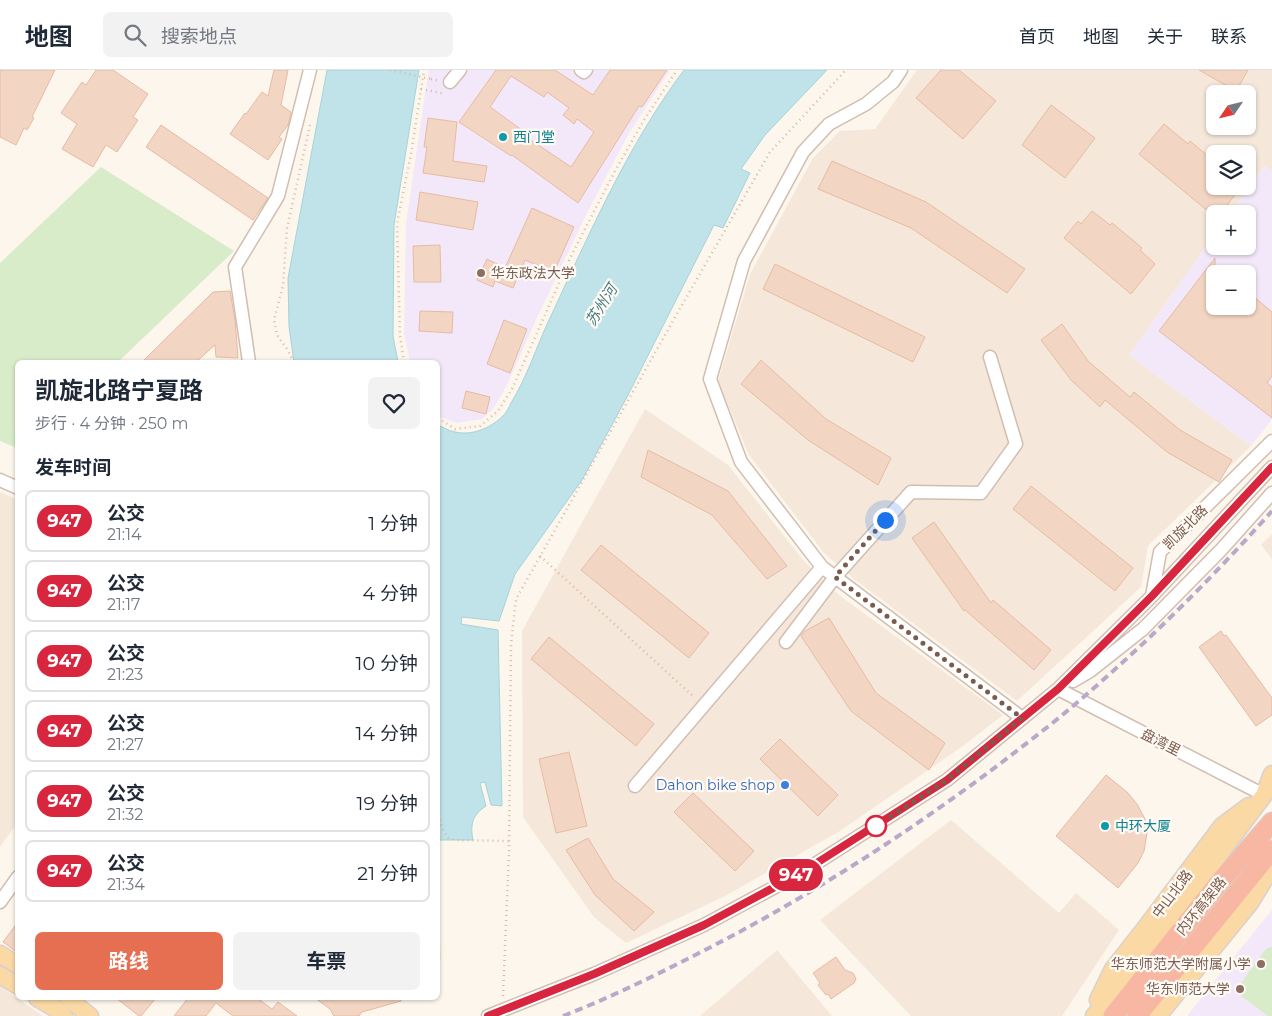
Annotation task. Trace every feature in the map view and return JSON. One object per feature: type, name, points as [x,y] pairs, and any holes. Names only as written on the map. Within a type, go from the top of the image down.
[{"type":"highway","name":"内环高架路","points":[[1113,1016],[1219,883],[1272,822]]},
{"type":"highway","name":"内环高架路","points":[[1137,1016],[1272,850]]},
{"type":"highway","points":[[1101,1016],[1219,883]]},
{"type":"main road","points":[[1268,792],[1272,774]]},
{"type":"main road","name":"中山北路","points":[[1092,1016],[1112,969],[1146,928],[1222,826],[1268,792]]},
{"type":"main road","points":[[1141,1016],[1240,894],[1272,862]]},
{"type":"main road","points":[[1158,1016],[1250,903],[1272,867]]},
{"type":"main road","points":[[0,954],[15,963]]},
{"type":"main road","points":[[0,975],[15,984]]},
{"type":"main road","points":[[40,1000],[64,1016]]},
{"type":"main road","points":[[70,1000],[90,1016]]},
{"type":"street","points":[[249,360],[235,267],[278,196],[310,70]]},
{"type":"street","points":[[450,82],[460,70]]},
{"type":"street","points":[[581,70],[584,72],[586,70]]},
{"type":"street","points":[[901,70],[893,82],[866,104],[829,124],[804,152],[744,261],[710,379],[741,462],[822,567],[1022,718]]},
{"type":"street","points":[[786,642],[835,577],[910,492],[981,492],[1016,444],[990,357]]},
{"type":"street","name":"凯旋北路","points":[[1152,596],[1160,552],[1272,441]]},
{"type":"street","points":[[488,1016],[594,974],[704,925],[801,873],[947,780],[1058,689],[1152,596],[1272,467]]},
{"type":"street","points":[[0,480],[15,487]]},
{"type":"street","points":[[1058,689],[1090,671],[1143,629],[1221,550],[1272,493]]},
{"type":"street","points":[[635,786],[822,567]]},
{"type":"street","name":"盘湾里","points":[[1058,689],[1268,792]]},
{"type":"street","points":[[0,902],[15,881]]},
{"type":"path","points":[[390,70],[431,79]]},
{"type":"path","points":[[404,360],[400,336],[397,223],[411,154],[424,70]]},
{"type":"path","points":[[440,419],[456,428],[480,426],[498,411],[512,389],[572,254],[615,170],[640,126],[677,70]]},
{"type":"path","points":[[502,1010],[509,841],[511,644],[516,599],[770,152],[846,70]]},
{"type":"path","points":[[421,89],[445,94],[450,82]]},
{"type":"path","points":[[293,360],[277,335],[274,320],[283,286],[286,228],[311,124]]},
{"type":"path","points":[[540,556],[704,705]]},
{"type":"path","points":[[440,822],[442,830],[448,838],[456,840],[509,841]]},
{"type":"shaded area","name":"华东政法大学","points":[[429,70],[670,70],[628,135],[585,217],[507,385],[494,408],[482,419],[456,423],[440,417],[440,360],[410,360],[404,334],[406,224]]},
{"type":"shaded area","points":[[917,70],[1272,70],[1272,171],[1264,166],[1256,177],[1256,145],[1206,145],[1206,195],[1243,195],[1236,205],[1206,205],[1206,247],[1129,355],[1251,446],[1148,546],[1141,587],[1017,701],[854,579],[824,553],[749,455],[718,381],[750,274],[813,158],[840,131],[875,129]]},
{"type":"shaded area","points":[[1264,166],[1272,171],[1272,419],[1251,446],[1129,355],[1206,247],[1206,255],[1256,255],[1256,205],[1236,205],[1243,195],[1256,195],[1256,177]]},
{"type":"shaded area","points":[[645,409],[728,465],[804,561],[839,595],[1003,715],[963,746],[840,831],[725,896],[626,943],[594,917],[523,817],[522,631]]},
{"type":"shaded area","points":[[0,492],[15,499],[15,826],[0,847]]},
{"type":"shaded area","points":[[1272,534],[1272,559],[1261,545]]},
{"type":"shaded area","points":[[951,820],[1059,913],[1076,893],[1119,930],[1062,1016],[911,1016],[820,920]]},
{"type":"shaded area","name":"华东师范大学","points":[[1272,910],[1272,1016],[1187,1016],[1229,963]]},
{"type":"shaded area","points":[[777,950],[832,1016],[700,1016]]},
{"type":"shaded area","points":[[0,986],[15,997],[15,1000],[20,1000],[43,1016],[0,1016]]},
{"type":"green space","points":[[101,167],[234,251],[120,360],[15,360],[15,447],[0,441],[0,263]]},
{"type":"green space","name":"华东师范大学附属小学","points":[[1272,947],[1272,1016],[1268,1016],[1241,996],[1238,991],[1239,986],[1265,950]]},
{"type":"water","points":[[327,70],[419,70],[394,225],[393,336],[398,360],[294,360],[289,327],[288,278]]},
{"type":"water","name":"苏州河","points":[[684,70],[827,70],[765,135],[741,169],[750,173],[723,228],[714,225],[627,397],[582,480],[515,574],[499,621],[462,617],[461,624],[498,630],[502,806],[491,805],[485,782],[480,783],[486,806],[481,809],[473,821],[473,840],[440,840],[440,426],[455,432],[475,432],[493,424],[506,413],[522,383],[549,320],[610,192],[644,129]]},
{"type":"building","points":[[0,70],[55,70],[32,117],[34,118],[27,130],[24,128],[16,145],[0,137]]},
{"type":"building","points":[[96,70],[113,70],[148,94],[133,117],[138,120],[117,152],[106,145],[93,167],[62,149],[77,124],[61,113],[82,82],[86,85]]},
{"type":"building","points":[[274,70],[288,70],[281,105],[291,112],[288,125],[279,137],[282,139],[268,160],[230,134],[262,92],[268,96]]},
{"type":"building","name":"西门堂","points":[[496,70],[555,70],[593,95],[610,70],[667,70],[642,107],[639,106],[578,203],[512,155],[459,122]],"holes":[[[511,76],[544,97],[547,92],[569,108],[563,115],[574,124],[577,119],[594,132],[571,167],[525,136],[526,133],[490,107]]]},
{"type":"building","points":[[941,70],[959,70],[996,101],[963,139],[916,98]]},
{"type":"building","points":[[1199,70],[1248,70],[1239,85],[1225,85]]},
{"type":"building","points":[[1051,105],[1095,138],[1065,178],[1022,145]]},
{"type":"building","points":[[428,118],[457,122],[453,161],[487,166],[484,182],[423,173],[427,147],[424,147]]},
{"type":"building","points":[[1164,124],[1188,144],[1190,141],[1206,154],[1206,195],[1235,195],[1227,205],[1206,205],[1206,210],[1139,154]]},
{"type":"building","points":[[161,125],[268,198],[253,220],[146,147]]},
{"type":"building","points":[[832,161],[926,202],[1025,269],[1007,293],[911,228],[818,189]]},
{"type":"building","points":[[420,192],[478,202],[473,230],[416,220]]},
{"type":"building","points":[[532,208],[574,227],[554,272],[525,260],[513,288],[495,281],[493,287],[477,280],[487,259],[505,268]]},
{"type":"building","points":[[1092,211],[1110,225],[1112,223],[1129,237],[1142,248],[1140,250],[1155,264],[1131,294],[1064,238],[1078,221],[1081,224]]},
{"type":"building","points":[[440,245],[441,282],[414,282],[413,246]]},
{"type":"building","points":[[1215,258],[1215,265],[1210,265]]},
{"type":"building","points":[[775,264],[925,337],[913,362],[763,289]]},
{"type":"building","points":[[1206,270],[1206,315],[1256,315],[1256,299],[1272,312],[1272,376],[1267,383],[1272,387],[1272,418],[1159,331]]},
{"type":"building","points":[[230,291],[235,320],[238,358],[216,357],[215,345],[198,360],[144,360],[213,292]]},
{"type":"building","points":[[420,311],[453,312],[452,333],[419,331]]},
{"type":"building","points":[[504,320],[527,329],[510,373],[487,364]]},
{"type":"building","points":[[1062,324],[1088,361],[1130,397],[1134,392],[1180,430],[1232,460],[1219,482],[1167,452],[1105,400],[1100,407],[1071,380],[1041,340]]},
{"type":"building","points":[[761,360],[826,419],[891,458],[878,485],[808,440],[741,384]]},
{"type":"building","points":[[466,391],[490,397],[486,414],[462,408]]},
{"type":"building","points":[[648,450],[728,491],[787,566],[767,579],[712,515],[641,477]]},
{"type":"building","points":[[1031,486],[1133,568],[1115,591],[1013,509]]},
{"type":"building","points":[[934,522],[991,603],[993,600],[1051,650],[1034,670],[964,611],[912,538]]},
{"type":"building","points":[[601,545],[709,633],[689,658],[581,570]]},
{"type":"building","points":[[829,618],[876,693],[945,743],[929,770],[851,711],[801,636],[805,631]]},
{"type":"building","points":[[1221,631],[1224,636],[1226,635],[1272,698],[1272,715],[1256,726],[1199,647]]},
{"type":"building","points":[[549,637],[654,724],[636,746],[531,659]]},
{"type":"building","points":[[780,739],[838,795],[818,816],[760,759]]},
{"type":"building","points":[[569,752],[587,826],[556,833],[539,759]]},
{"type":"building","name":"中环大厦","points":[[1106,775],[1127,792],[1137,804],[1145,819],[1147,833],[1144,851],[1138,863],[1118,888],[1056,836]]},
{"type":"building","points":[[693,793],[754,851],[735,871],[674,812]]},
{"type":"building","points":[[588,838],[613,879],[654,912],[634,931],[595,895],[566,850]]},
{"type":"building","points":[[15,926],[15,951],[3,942]]},
{"type":"building","points":[[836,957],[845,970],[853,973],[856,979],[854,983],[831,999],[818,985],[820,983],[813,973]]},
{"type":"building","points":[[119,1000],[154,1000],[139,1016]]},
{"type":"building","points":[[186,1000],[260,1000],[272,1009],[278,1002],[297,1016],[233,1016],[216,1003],[206,1016],[174,1016]]},
{"type":"building","points":[[318,1000],[401,1000],[362,1012],[359,1016],[334,1016],[330,1009]]},
{"type":"railway","points":[[563,1016],[654,976],[745,929],[858,862],[966,789],[1061,716],[1106,678],[1203,585],[1272,511]]},
{"type":"bus line","name":"947","points":[[488,1016],[594,974],[704,925],[801,873],[947,780],[1058,689],[1152,596],[1272,467]]},
{"type":"place","name":"西门堂","points":[[503,137]]},
{"type":"place","name":"华东政法大学","points":[[481,273]]},
{"type":"place","name":"Dahon bike shop","points":[[785,785]]},
{"type":"place","name":"中环大厦","points":[[1105,826]]},
{"type":"place","name":"华东师范大学附属小学","points":[[1261,964]]},
{"type":"place","name":"华东师范大学","points":[[1240,989]]},
{"type":"route","points":[[876,826],[947,780],[1022,718],[835,577],[885,520]]}]
